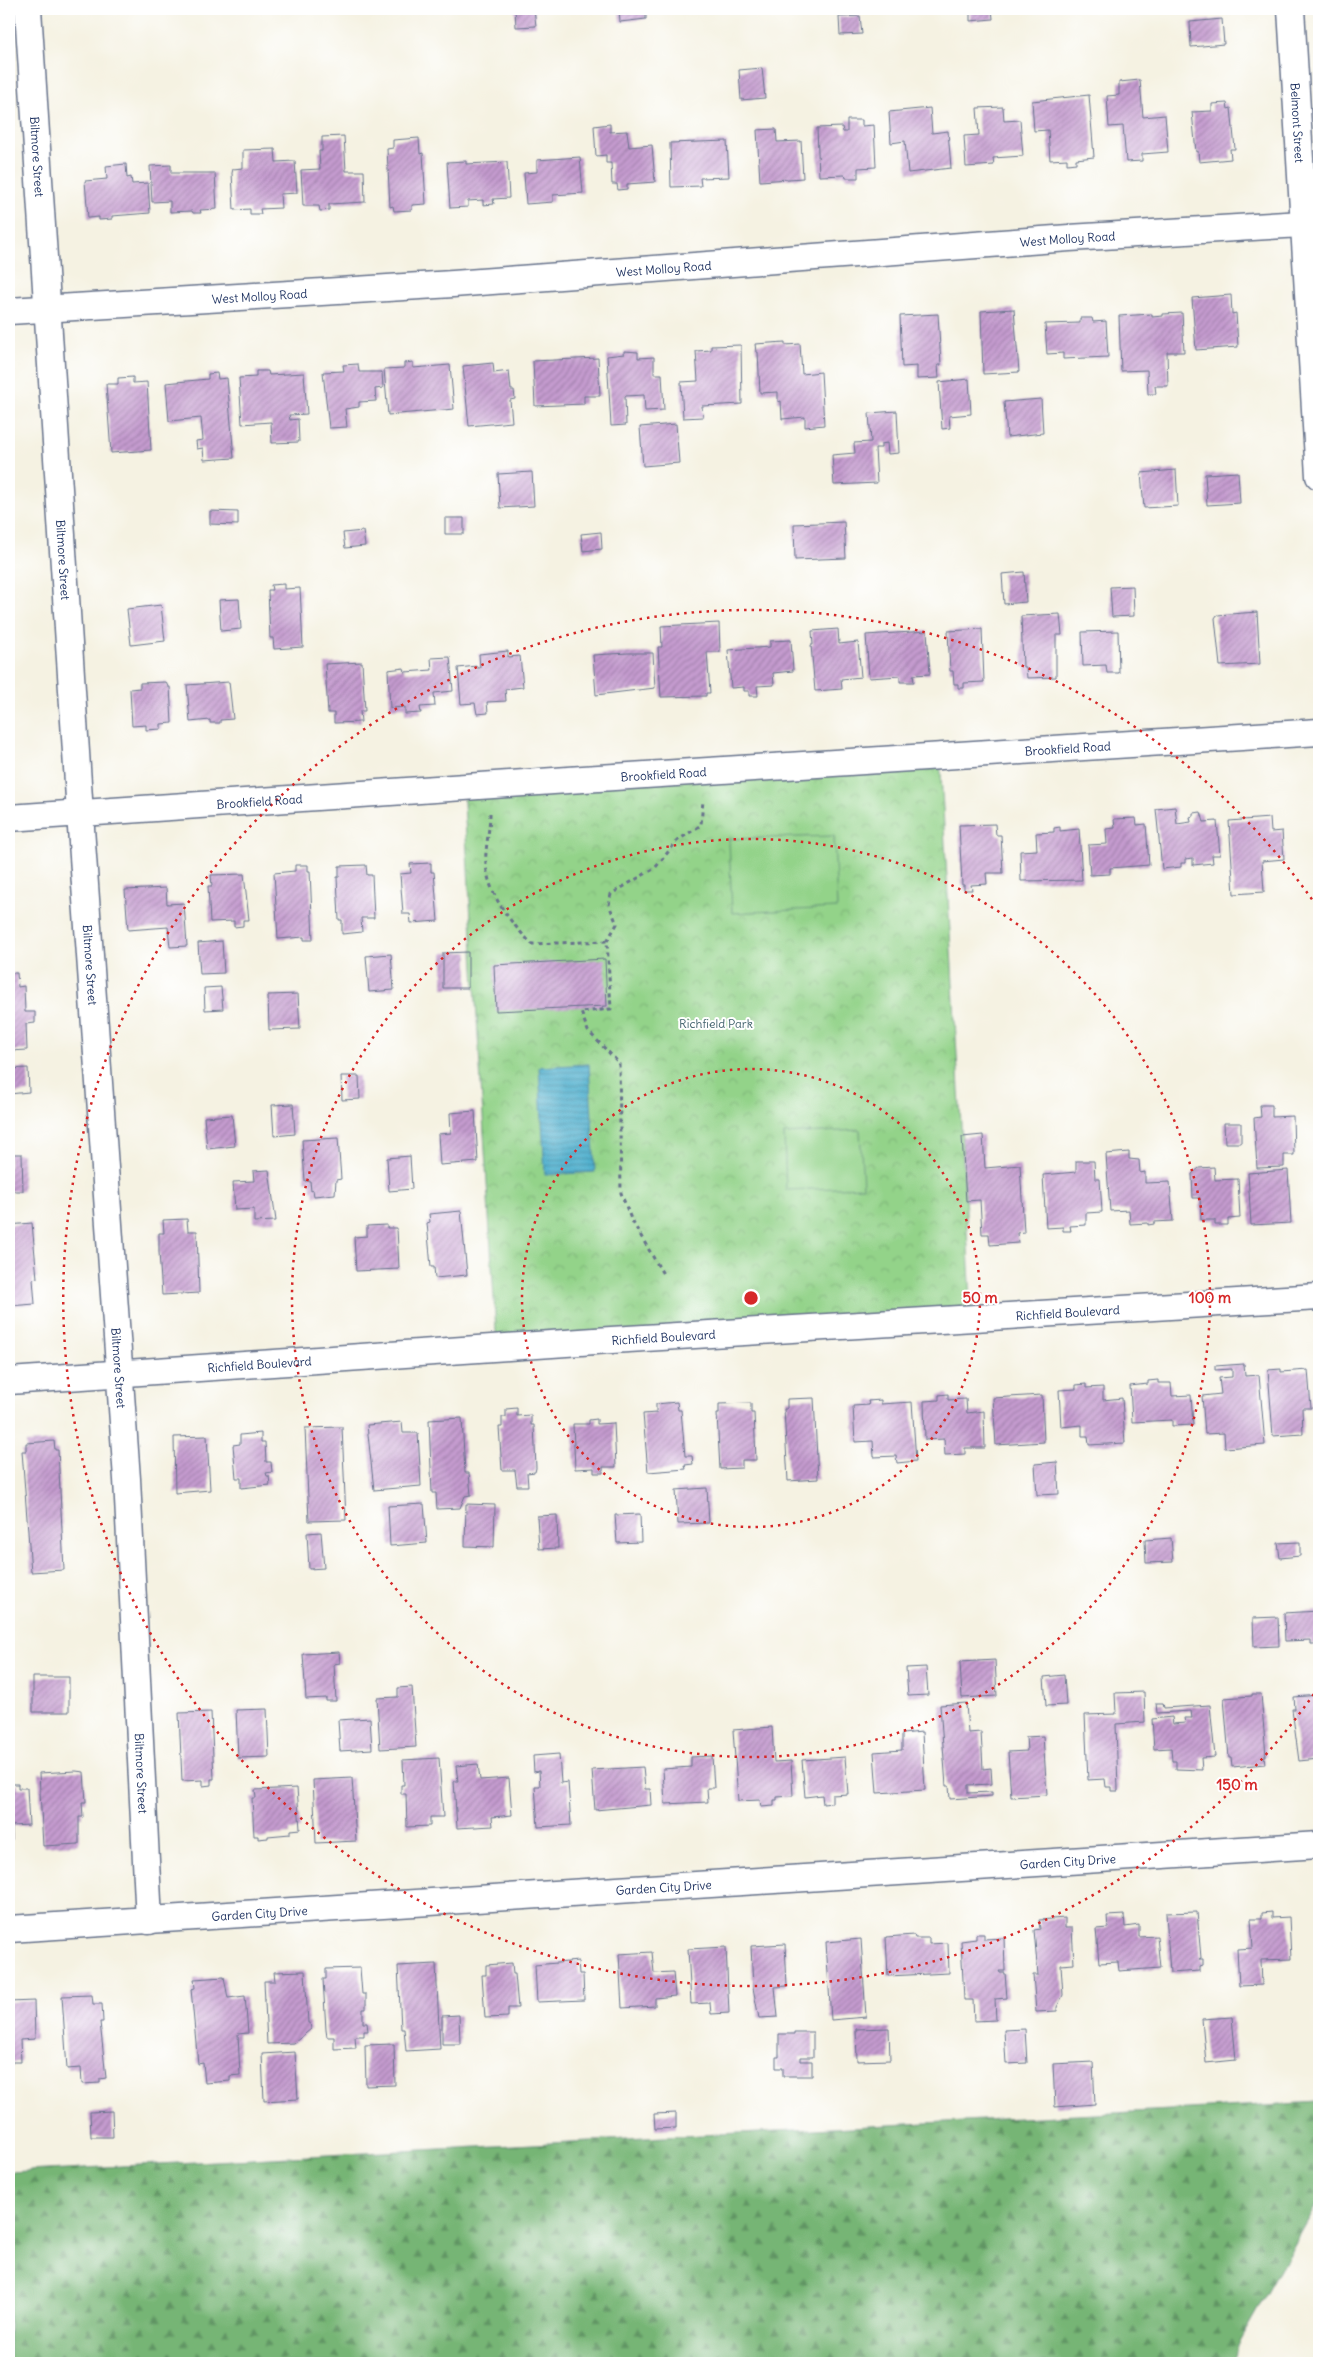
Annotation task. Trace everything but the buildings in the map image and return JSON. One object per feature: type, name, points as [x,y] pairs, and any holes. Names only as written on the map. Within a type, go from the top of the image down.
[{"type":"street","name":"Biltmore Street","points":[[28,9],[80,814],[127,1479],[149,1921]]},
{"type":"street","name":"Belmont Street","points":[[1291,9],[1312,224],[1319,476]]},
{"type":"street","name":"West Molloy Road","points":[[9,311],[453,284],[1069,238],[1312,224]]},
{"type":"street","name":"Brookfield Road","points":[[9,818],[1319,732]]},
{"type":"street","name":"Richfield Boulevard","points":[[9,1382],[595,1341],[1319,1298]]},
{"type":"street","name":"Garden City Drive","points":[[9,1929],[1319,1845]]},
{"type":"path","points":[[663,1274],[631,1219],[621,1193],[619,1063],[588,1031],[581,1012],[611,1009],[607,941],[617,924],[609,905],[611,894],[656,868],[677,841],[701,825],[705,771]]},
{"type":"path","points":[[490,785],[490,820],[486,854],[489,880],[503,912],[532,944],[607,941]]},
{"type":"green space","name":"Richfield Park","points":[[940,756],[972,1318],[497,1348],[463,787]]},
{"type":"green space","points":[[834,836],[837,908],[732,913],[729,839]]},
{"type":"green space","points":[[860,1130],[863,1187],[786,1190],[784,1134]]},
{"type":"green space","points":[[1319,2102],[1319,2201],[1237,2346],[1234,2363],[9,2363],[9,2172]]},
{"type":"water","points":[[589,1064],[595,1172],[545,1175],[539,1067]]}]
